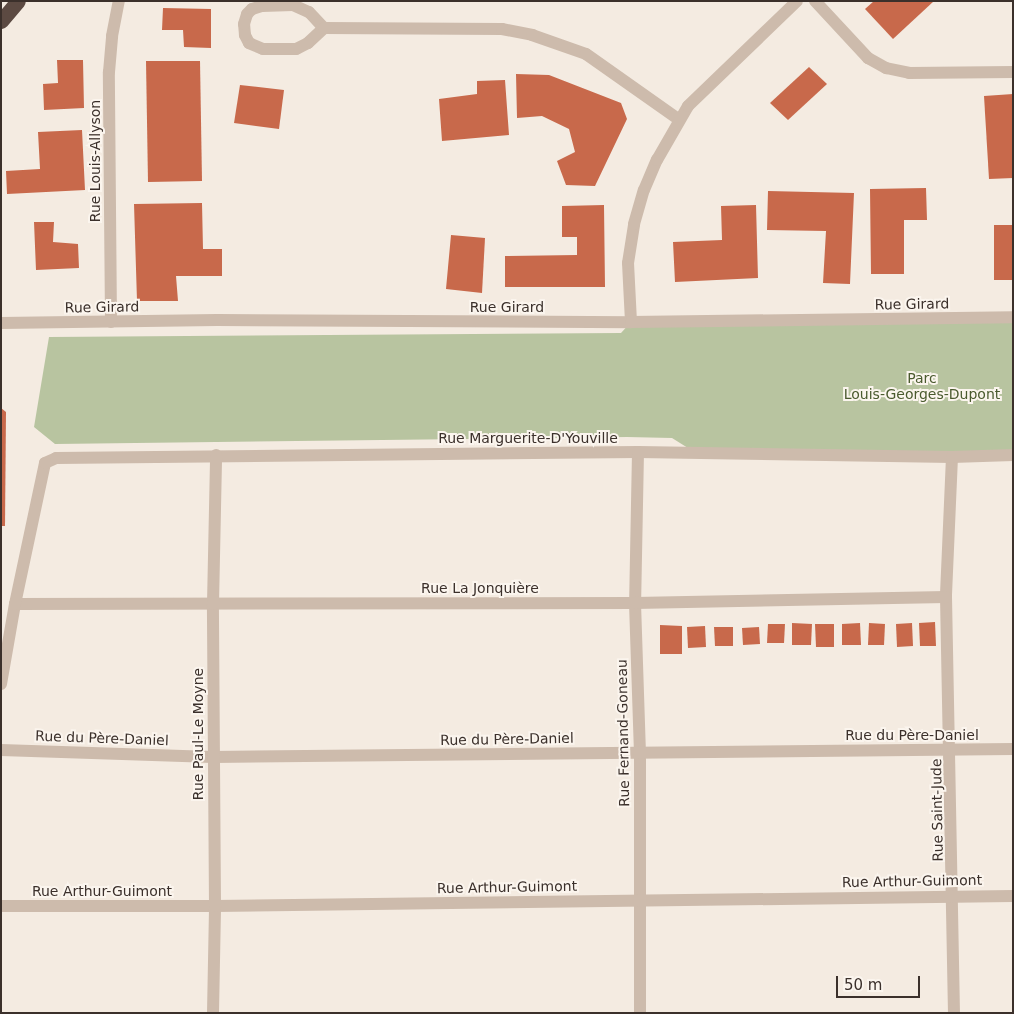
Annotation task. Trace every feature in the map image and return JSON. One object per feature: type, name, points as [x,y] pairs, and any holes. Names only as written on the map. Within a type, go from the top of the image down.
[{"type":"highway","points":[[1,21],[18,1]]},
{"type":"street","name":"Rue Louis-Allyson","points":[[111,322],[109,72],[112,36],[119,1]]},
{"type":"street","points":[[631,322],[628,263],[634,224],[644,190],[678,119],[712,80],[797,1]]},
{"type":"street","points":[[815,1],[868,58],[886,68],[909,72],[1013,72]]},
{"type":"street","points":[[324,28],[308,43],[296,49],[256,48],[249,43],[244,32],[247,14],[255,8],[262,6],[301,7],[324,28],[502,29],[532,35],[586,54],[678,119]]},
{"type":"street","name":"Rue Girard","points":[[1,323],[217,320],[631,322],[1013,317]]},
{"type":"street","name":"Rue Marguerite-D'Youville","points":[[14,604],[45,463],[56,458],[638,452],[952,457],[1013,456]]},
{"type":"street","name":"Rue Fernand-Goneau","points":[[638,452],[635,603],[640,753],[640,1013]]},
{"type":"street","name":"Rue Paul-Le Moyne","points":[[213,1013],[215,906],[212,604],[216,455]]},
{"type":"street","name":"Rue Saint-Jude","points":[[952,457],[946,597],[954,1013]]},
{"type":"street","name":"Rue La Jonquière","points":[[14,604],[635,603],[946,597]]},
{"type":"street","points":[[1,684],[14,604]]},
{"type":"street","name":"Rue du Père-Daniel","points":[[1,750],[213,757],[1013,749]]},
{"type":"street","name":"Rue Arthur-Guimont","points":[[1,906],[215,906],[953,895],[1013,896]]},
{"type":"green space","name":"Parc Louis-Georges-Dupont","points":[[1013,313],[1013,456],[704,458],[672,438],[627,437],[55,444],[34,427],[49,337],[621,333],[631,322]]},
{"type":"building","points":[[874,1],[934,1],[893,39],[865,9]]},
{"type":"building","points":[[163,8],[211,9],[211,48],[184,47],[183,30],[162,30]]},
{"type":"building","points":[[57,60],[83,60],[84,108],[44,110],[43,84],[58,83]]},
{"type":"building","points":[[146,61],[200,61],[202,181],[148,182]]},
{"type":"building","points":[[809,67],[827,84],[788,120],[770,103]]},
{"type":"building","points":[[516,74],[549,75],[621,103],[627,119],[595,186],[566,185],[557,161],[575,152],[569,129],[542,116],[517,118]]},
{"type":"building","points":[[505,80],[509,135],[442,141],[439,99],[477,94],[477,81]]},
{"type":"building","points":[[240,85],[284,90],[279,129],[234,123]]},
{"type":"building","points":[[1013,94],[1013,178],[989,179],[984,96]]},
{"type":"building","points":[[82,130],[85,190],[7,194],[6,171],[40,169],[38,132]]},
{"type":"building","points":[[926,188],[927,220],[904,220],[904,274],[871,274],[870,189]]},
{"type":"building","points":[[768,191],[854,193],[850,284],[823,283],[826,231],[767,230]]},
{"type":"building","points":[[202,203],[203,249],[222,249],[222,276],[176,276],[178,301],[137,301],[134,204]]},
{"type":"building","points":[[604,205],[605,287],[505,287],[505,256],[577,255],[577,237],[562,237],[562,206]]},
{"type":"building","points":[[756,205],[758,278],[675,282],[673,242],[722,240],[721,206]]},
{"type":"building","points":[[34,222],[54,222],[53,242],[78,244],[79,268],[36,270]]},
{"type":"building","points":[[994,225],[1013,225],[1013,280],[994,280]]},
{"type":"building","points":[[451,235],[485,238],[482,293],[446,289]]},
{"type":"building","points":[[1,408],[6,412],[5,526],[1,526]]},
{"type":"building","points":[[935,622],[936,646],[920,646],[919,623]]},
{"type":"building","points":[[792,623],[812,624],[811,645],[792,645]]},
{"type":"building","points":[[860,623],[861,645],[842,645],[842,624]]},
{"type":"building","points":[[869,623],[885,624],[884,645],[868,645]]},
{"type":"building","points":[[912,623],[913,646],[897,647],[896,624]]},
{"type":"building","points":[[768,624],[785,624],[784,643],[767,643]]},
{"type":"building","points":[[815,624],[834,624],[834,647],[816,647]]},
{"type":"building","points":[[660,625],[682,626],[682,654],[660,654]]},
{"type":"building","points":[[705,626],[706,647],[688,648],[687,627]]},
{"type":"building","points":[[714,627],[733,627],[733,646],[715,646]]},
{"type":"building","points":[[759,627],[760,644],[743,645],[742,628]]}]
